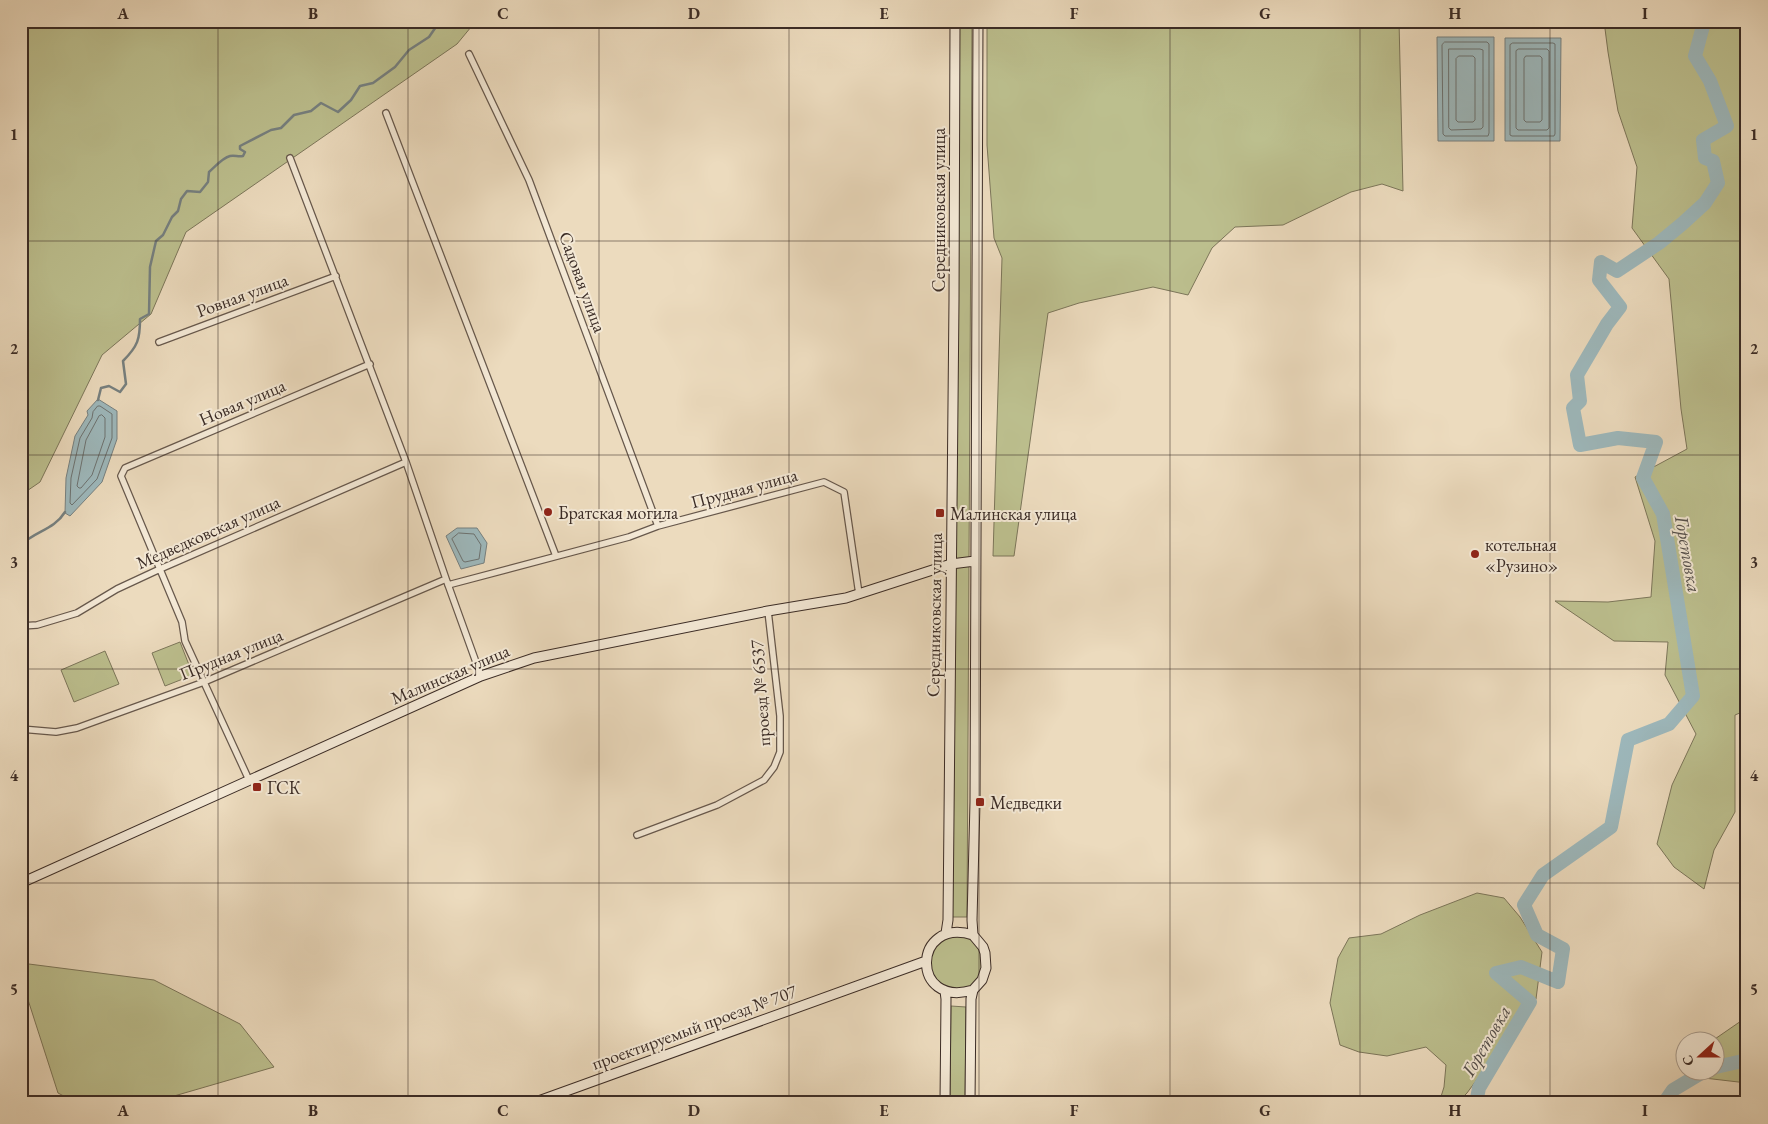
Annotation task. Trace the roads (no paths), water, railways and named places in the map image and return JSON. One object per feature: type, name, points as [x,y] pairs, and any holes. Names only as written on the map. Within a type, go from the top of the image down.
[{"type":"street","name":"Середниковская улица","points":[[946,934],[948,920],[955,21]]},
{"type":"street","points":[[973,935],[978,21]]},
{"type":"street","name":"Садовая улица","points":[[468,54],[529,180],[658,526]]},
{"type":"street","points":[[386,113],[556,556]]},
{"type":"street","points":[[290,158],[370,364],[481,676]]},
{"type":"street","name":"Ровная улица","points":[[159,342],[336,276]]},
{"type":"street","name":"Новая улица","points":[[160,569],[121,476],[125,468],[370,364]]},
{"type":"street","name":"Медведковская улица","points":[[21,626],[37,625],[77,613],[117,589],[160,569],[406,462]]},
{"type":"street","name":"Прудная улица","points":[[21,730],[56,732],[77,728],[204,682],[447,582],[628,538],[658,526],[824,482],[844,492],[859,594]]},
{"type":"street","name":"Малинская улица","points":[[21,882],[481,676],[534,658],[859,594],[951,564],[975,561]]},
{"type":"street","points":[[160,569],[182,622],[185,641],[249,780]]},
{"type":"street","name":"проезд № 6537","points":[[637,835],[717,805],[764,780],[774,767],[780,752],[780,716],[768,611]]},
{"type":"street","points":[[970,1103],[971,999],[973,990],[982,980],[986,968],[985,953],[973,935],[957,932],[946,934],[935,941],[930,947],[926,961],[932,982],[945,991],[958,994],[973,990]]},
{"type":"street","name":"проектируемый проезд № 707","points":[[533,1103],[926,961]]},
{"type":"street","points":[[945,991],[945,1103]]},
{"type":"water","points":[[1437,37],[1494,37],[1494,141],[1438,141]]},
{"type":"water","points":[[1505,38],[1561,38],[1560,141],[1505,141]]},
{"type":"water","points":[[98,399],[117,411],[117,439],[102,482],[70,516],[65,513],[66,478],[75,436],[88,415],[87,411]]},
{"type":"water","points":[[457,528],[477,528],[487,543],[484,563],[461,569],[446,536]]},
{"type":"waterway","points":[[98,400],[101,388],[109,386],[120,392],[126,384],[123,361],[137,342],[140,319],[149,314],[150,267],[156,241],[163,235],[172,217],[178,211],[181,199],[187,191],[200,192],[208,182],[209,172],[221,161],[230,156],[243,156],[245,152],[240,149],[240,146],[271,130],[281,128],[294,115],[311,111],[321,103],[338,112],[351,100],[360,86],[373,83],[395,67],[409,50],[429,37],[440,21]]},
{"type":"waterway","name":"Горетовка","points":[[1476,1103],[1479,1088],[1530,1002],[1496,973],[1521,967],[1558,982],[1563,949],[1537,935],[1524,905],[1543,875],[1611,827],[1628,740],[1669,724],[1693,696],[1663,514],[1643,478],[1656,442],[1618,438],[1580,445],[1573,408],[1580,401],[1577,375],[1607,324],[1620,307],[1599,280],[1601,262],[1617,271],[1659,243],[1705,203],[1718,183],[1713,161],[1705,158],[1703,140],[1727,126],[1710,81],[1695,56],[1703,26],[1702,21]]},
{"type":"waterway","points":[[21,545],[32,536],[50,527],[65,512]]},
{"type":"waterway","name":"Горетовка","points":[[1726,1065],[1747,1060]]},
{"type":"waterway","name":"Горетовка","points":[[1664,1103],[1673,1090],[1686,1082]]},
{"type":"place","name":"Братская могила","points":[[548,512]]},
{"type":"place","name":"Малинская улица","points":[[940,513]]},
{"type":"place","name":"котельная «Рузино»","points":[[1475,554]]},
{"type":"place","name":"ГСК","points":[[257,787]]},
{"type":"place","name":"Медведки","points":[[980,802]]}]
